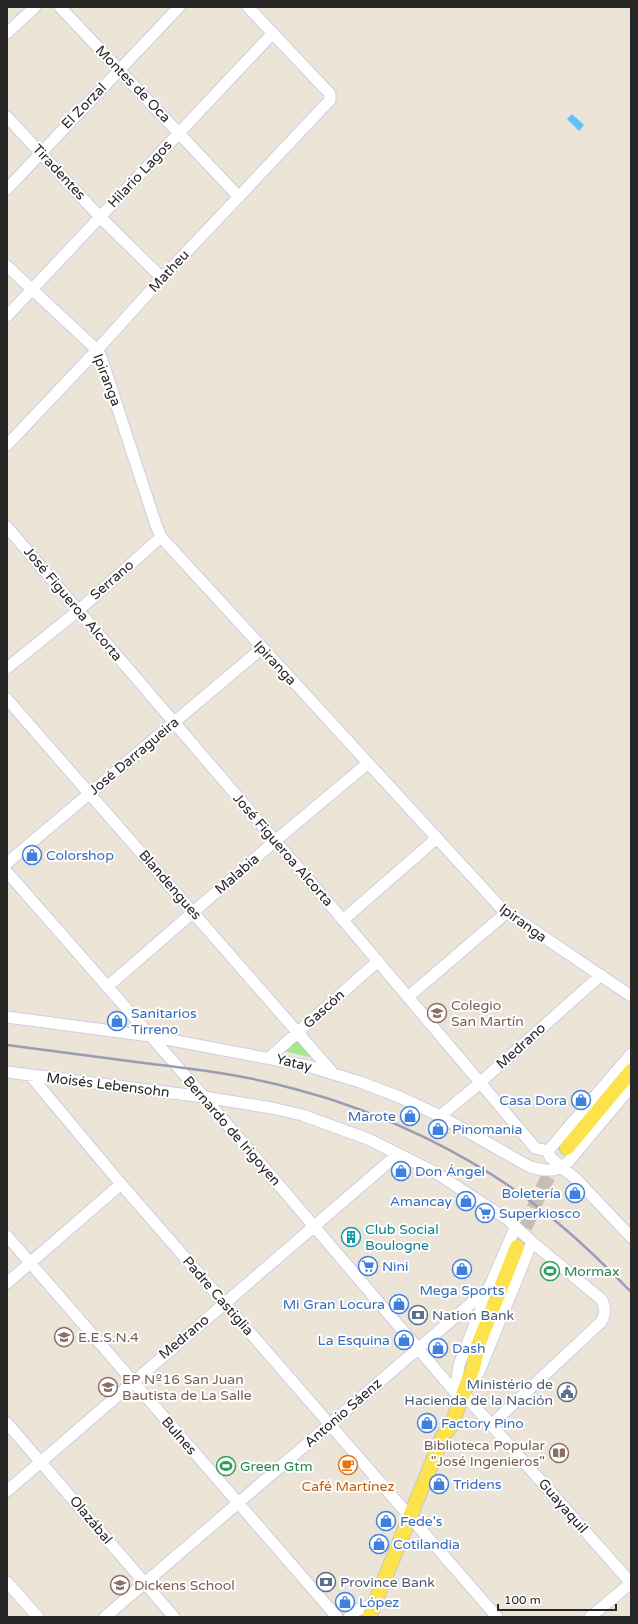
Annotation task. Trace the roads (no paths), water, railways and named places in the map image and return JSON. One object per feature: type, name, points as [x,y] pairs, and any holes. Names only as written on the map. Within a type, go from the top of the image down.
[{"type":"main road","points":[[567,1148],[631,1071]]},
{"type":"main road","points":[[369,1617],[442,1436],[444,1423],[459,1393],[465,1365],[478,1345],[518,1247]]},
{"type":"street","points":[[7,33],[34,7]]},
{"type":"street","name":"Montes de Oca","points":[[60,7],[239,197]]},
{"type":"street","name":"El Zorzal","points":[[7,189],[40,152],[179,7]]},
{"type":"street","points":[[248,7],[273,34]]},
{"type":"street","name":"Matheu","points":[[7,445],[330,100],[330,94],[273,34]]},
{"type":"street","name":"Hilario Lagos","points":[[7,316],[273,34]]},
{"type":"street","name":"Tiradentes","points":[[7,117],[100,217],[162,278]]},
{"type":"street","name":"Ipiranga","points":[[7,266],[97,350],[101,357],[161,537],[261,649],[506,913],[631,996]]},
{"type":"street","name":"José Figueroa Alcorta","points":[[7,528],[536,1148],[548,1151],[550,1156],[577,1180],[631,1237]]},
{"type":"street","name":"Serrano","points":[[7,668],[78,610],[161,537]]},
{"type":"street","name":"José Darragueira","points":[[7,863],[89,792],[174,723],[261,649]]},
{"type":"street","name":"Blandengues","points":[[7,699],[332,1072]]},
{"type":"street","name":"Malabia","points":[[107,987],[275,841],[368,763]]},
{"type":"street","points":[[343,920],[437,838]]},
{"type":"street","name":"Bernardo de Irigoyen","points":[[7,872],[204,1097],[418,1349],[459,1393]]},
{"type":"street","points":[[408,997],[506,913]]},
{"type":"street","name":"Gascón","points":[[270,1057],[378,961]]},
{"type":"street","name":"Medrano","points":[[440,1116],[600,975]]},
{"type":"street","name":"Yatay","points":[[7,1017],[150,1036],[270,1057],[332,1072],[402,1098],[440,1116],[530,1167],[544,1170],[553,1170],[562,1167]]},
{"type":"street","points":[[548,1151],[631,1054]]},
{"type":"street","name":"Moisés Lebensohn","points":[[8,1074],[30,1075],[204,1097],[272,1108],[302,1115],[368,1139],[436,1172],[507,1219],[532,1242],[601,1299],[604,1305],[604,1316],[601,1322],[491,1425]]},
{"type":"street","name":"Padre Castiglia","points":[[30,1075],[224,1304],[497,1617]]},
{"type":"street","points":[[562,1167],[576,1154],[631,1087]]},
{"type":"street","name":"Medrano","points":[[7,1491],[398,1154]]},
{"type":"street","points":[[7,1283],[121,1184]]},
{"type":"street","points":[[459,1393],[459,1365],[489,1288],[516,1228]]},
{"type":"street","name":"Bulnes","points":[[7,1236],[337,1617]]},
{"type":"street","points":[[459,1393],[479,1372],[532,1242]]},
{"type":"street","name":"Antonio Sáenz","points":[[105,1617],[146,1584],[489,1288]]},
{"type":"street","name":"Guayaquil","points":[[459,1393],[491,1425],[631,1583]]},
{"type":"street","name":"Olazábal","points":[[7,1423],[174,1617]]},
{"type":"street","points":[[7,1582],[38,1617]]},
{"type":"street","points":[[590,1617],[631,1583]]},
{"type":"street","points":[[349,1617],[357,1610],[374,1604]]},
{"type":"water","points":[[572,114],[584,125],[579,131],[567,119]]},
{"type":"tunnel","points":[[517,1247],[545,1183],[567,1148]]},
{"type":"railway","points":[[7,1045],[239,1076],[295,1089],[360,1109],[392,1122],[455,1153],[515,1190],[565,1229],[631,1292]]},
{"type":"place","name":"Colorshop","points":[[32,855]]},
{"type":"place","name":"Colegio San Martín","points":[[437,1013]]},
{"type":"place","name":"Sanitarios Tirreno","points":[[117,1021]]},
{"type":"place","name":"Casa Dora","points":[[581,1100]]},
{"type":"place","name":"Marote","points":[[410,1116]]},
{"type":"place","name":"Pinomania","points":[[438,1129]]},
{"type":"place","name":"Don Ángel","points":[[401,1171]]},
{"type":"place","name":"Boletería","points":[[575,1193]]},
{"type":"place","name":"Amancay","points":[[466,1201]]},
{"type":"place","name":"Superkiosco","points":[[485,1213]]},
{"type":"place","name":"Club Social Boulogne","points":[[351,1237]]},
{"type":"place","name":"Nini","points":[[368,1266]]},
{"type":"place","name":"Mega Sports","points":[[462,1269]]},
{"type":"place","name":"Mormax","points":[[550,1271]]},
{"type":"place","name":"Mi Gran Locura","points":[[399,1304]]},
{"type":"place","name":"Nation Bank","points":[[418,1315]]},
{"type":"place","name":"E.E.S.N.4","points":[[64,1337]]},
{"type":"place","name":"La Esquina","points":[[404,1340]]},
{"type":"place","name":"Dash","points":[[438,1348]]},
{"type":"place","name":"EP Nº16 San Juan Bautista de La Salle","points":[[108,1387]]},
{"type":"place","name":"Ministério de Hacienda de la Nación","points":[[567,1392]]},
{"type":"place","name":"Factory Pino","points":[[427,1423]]},
{"type":"place","name":"Biblioteca Popular \"José Ingenieros\"","points":[[559,1453]]},
{"type":"place","name":"Café Martínez","points":[[348,1465]]},
{"type":"place","name":"Green Gtm","points":[[226,1466]]},
{"type":"place","name":"Tridens","points":[[439,1484]]},
{"type":"place","name":"Fede's","points":[[386,1521]]},
{"type":"place","name":"Cotilandia","points":[[379,1544]]},
{"type":"place","name":"Province Bank","points":[[326,1582]]},
{"type":"place","name":"Dickens School","points":[[120,1585]]},
{"type":"place","name":"López","points":[[345,1602]]}]
